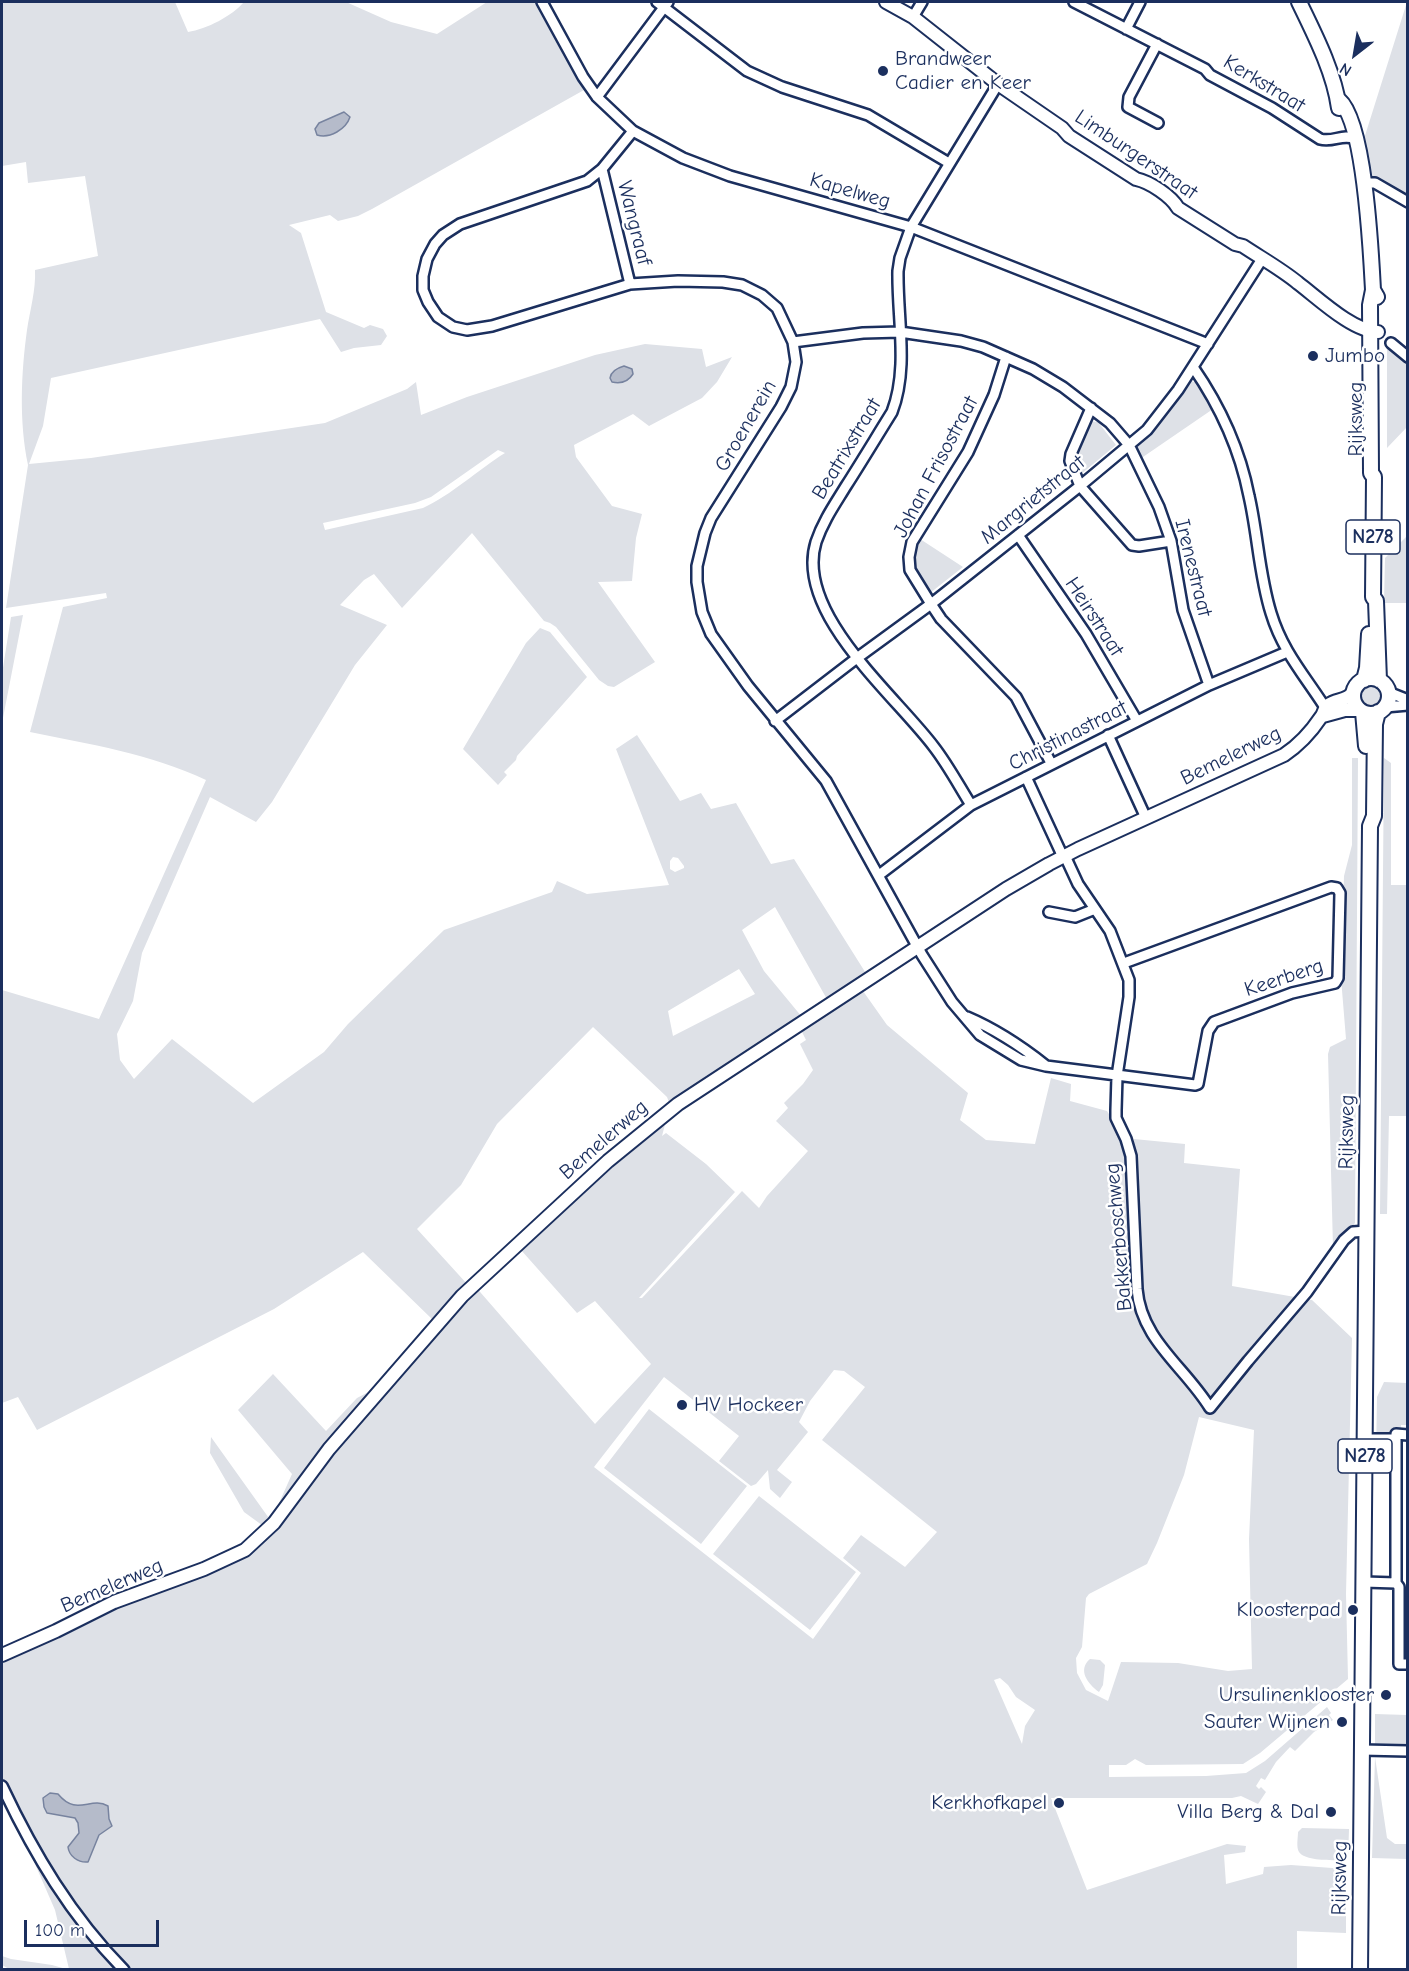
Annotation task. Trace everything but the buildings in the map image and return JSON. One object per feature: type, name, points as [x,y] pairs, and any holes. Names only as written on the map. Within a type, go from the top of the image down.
[{"type":"main road","name":"Rijksweg","points":[[1299,2],[1339,100],[1338,105],[1368,224]]},
{"type":"main road","name":"Rijksweg","points":[[1347,137],[1365,183],[1373,290],[1370,305],[1377,333],[1371,462],[1371,473],[1374,477],[1373,597],[1370,601],[1367,668],[1364,680]]},
{"type":"main road","name":"Rijksweg","points":[[1373,597],[1376,601],[1379,680]]},
{"type":"main road","points":[[1353,693],[1356,686],[1371,678],[1379,680],[1388,692]]},
{"type":"main road","name":"N278","points":[[1382,710],[1388,700],[1388,692]]},
{"type":"main road","name":"N278","points":[[1353,693],[1354,702],[1361,711]]},
{"type":"main road","name":"Rijksweg","points":[[1370,826],[1374,816],[1375,724],[1382,710]]},
{"type":"main road","points":[[1361,711],[1371,714],[1382,710]]},
{"type":"main road","name":"Rijksweg","points":[[1360,1970],[1370,826],[1366,815],[1366,726],[1361,711]]},
{"type":"street","name":"Kapelweg","points":[[542,2],[597,97],[633,131],[683,158],[730,176],[911,227],[1208,344]]},
{"type":"street","name":"Limburgerstraat","points":[[886,2],[913,17],[998,84],[1062,128],[1069,136],[1136,179],[1142,180],[1173,200],[1178,208],[1298,282],[1350,321],[1377,333]]},
{"type":"street","points":[[913,17],[922,2]]},
{"type":"street","name":"Kerkstraat","points":[[1074,2],[1205,69],[1210,75],[1272,108],[1320,139],[1328,141],[1347,137]]},
{"type":"street","points":[[1126,30],[1140,2]]},
{"type":"street","points":[[597,97],[663,3],[747,71],[782,87],[868,114],[949,164]]},
{"type":"street","points":[[1156,44],[1129,97],[1128,107],[1158,123]]},
{"type":"street","name":"Beatrixstraat","points":[[971,805],[934,747],[857,658],[837,630],[819,598],[813,573],[813,559],[824,522],[892,412],[896,400],[901,368],[897,299],[898,272],[900,258],[911,227],[998,84]]},
{"type":"street","name":"Groenerein","points":[[633,131],[602,169],[587,181],[460,224],[443,235],[427,259],[423,290],[438,316],[453,327],[467,330],[492,326],[630,284],[678,281],[723,282],[742,285],[762,295],[777,308],[793,342],[796,362],[791,387],[781,407],[711,518],[705,533],[697,566],[699,600],[711,634],[727,660],[826,781],[917,947],[952,1002],[966,1016],[986,1025],[1028,1051],[1046,1066],[1117,1076]]},
{"type":"street","name":"Wangraaf","points":[[602,169],[630,284]]},
{"type":"street","points":[[1365,183],[1375,183],[1407,202]]},
{"type":"street","name":"Margrietstraat","points":[[776,721],[931,604],[1080,486],[1147,429],[1178,390],[1263,259]]},
{"type":"street","name":"Irenestraat","points":[[793,342],[863,333],[900,332],[961,341],[983,347],[1033,369],[1063,387],[1110,423],[1129,446],[1159,507],[1171,541],[1183,610],[1209,685]]},
{"type":"street","points":[[1391,343],[1407,357]]},
{"type":"street","name":"Johan Frisostraat","points":[[1006,357],[994,395],[968,452],[912,542],[909,557],[910,570],[941,619],[1016,697],[1051,763]]},
{"type":"street","points":[[1193,367],[1217,406],[1240,458],[1250,496],[1265,593],[1271,615],[1287,652],[1326,712],[1361,711]]},
{"type":"street","points":[[1091,408],[1070,461],[1080,486],[1132,544],[1139,546],[1171,541]]},
{"type":"street","name":"Heirstraat","points":[[1018,535],[1086,634],[1137,721]]},
{"type":"street","name":"Christinastraat","points":[[879,875],[971,805],[1209,685],[1287,652]]},
{"type":"street","points":[[1388,692],[1407,700]]},
{"type":"street","name":"Bemelerweg","points":[[2,1655],[56,1632],[114,1602],[204,1569],[251,1545],[274,1523],[342,1433],[462,1296],[600,1168],[678,1104],[1006,889],[1064,856],[1278,758],[1302,741],[1326,712],[1329,704],[1346,699],[1353,693]]},
{"type":"street","points":[[1382,710],[1407,705]]},
{"type":"street","points":[[1108,735],[1146,818]]},
{"type":"street","points":[[1026,777],[1064,856]]},
{"type":"street","name":"Bakkerboschweg","points":[[1064,856],[1078,884],[1110,931],[1124,963],[1130,988],[1117,1076],[1116,1118],[1131,1156],[1138,1296],[1141,1311],[1155,1339],[1210,1408],[1307,1292],[1344,1240],[1353,1232],[1367,1231]]},
{"type":"street","name":"Keerberg","points":[[1117,1076],[1198,1084],[1208,1031],[1214,1022],[1292,993],[1335,983],[1338,978],[1340,893],[1337,888],[1331,886],[1124,963]]},
{"type":"street","points":[[1049,912],[1075,917],[1095,909]]},
{"type":"street","points":[[1403,1664],[1399,1587],[1396,1583],[1396,1434],[1407,1435]]},
{"type":"street","points":[[1365,1439],[1396,1439]]},
{"type":"street","points":[[1364,1582],[1396,1583]]},
{"type":"street","points":[[1362,1750],[1407,1751]]},
{"type":"street","points":[[2,1786],[25,1835],[54,1884],[94,1938],[124,1970]]},
{"type":"shaded area","points":[[2,2],[175,2],[188,32],[219,21],[244,2],[346,2],[391,22],[437,34],[487,2],[534,2],[584,90],[358,216],[338,221],[330,215],[289,225],[301,233],[326,312],[364,328],[370,325],[383,329],[387,336],[381,345],[341,352],[320,319],[51,378],[43,426],[29,464],[91,458],[325,423],[407,389],[416,382],[421,415],[467,397],[595,355],[645,344],[702,349],[706,367],[732,357],[717,382],[702,398],[649,426],[633,414],[574,445],[576,457],[612,506],[642,514],[636,538],[632,581],[598,582],[655,662],[614,687],[599,680],[556,627],[544,621],[472,533],[402,608],[374,574],[364,580],[340,605],[387,625],[355,665],[272,802],[256,822],[210,797],[142,953],[133,1001],[117,1034],[120,1060],[134,1079],[172,1039],[253,1103],[324,1052],[348,1024],[444,930],[552,892],[557,881],[587,894],[669,885],[616,749],[637,735],[680,801],[701,793],[711,809],[736,803],[771,864],[794,859],[867,975],[828,1001],[775,907],[742,930],[764,971],[802,1017],[670,1105],[667,1097],[593,1027],[497,1124],[461,1185],[417,1229],[468,1285],[434,1321],[363,1252],[274,1309],[37,1430],[18,1397],[2,1403],[2,990],[99,1019],[206,780],[142,757],[30,732],[63,607],[107,598],[106,593],[6,608],[28,465],[23,432],[22,380],[35,270],[98,256],[85,176],[28,183],[26,162],[2,166]],"holes":[[[498,450],[505,453],[444,497],[423,508],[325,530],[323,523],[415,503],[431,497]],[[673,857],[678,858],[684,866],[675,872],[670,869],[670,861]],[[739,969],[755,994],[673,1036],[668,1011]]]},
{"type":"shaded area","points":[[1407,2],[1407,198],[1370,175],[1363,142]]},
{"type":"shaded area","points":[[1387,345],[1408,363],[1407,427],[1387,448]]},
{"type":"shaded area","points":[[1191,381],[1203,388],[1213,409],[1140,459],[1136,448],[1137,443],[1161,419]]},
{"type":"shaded area","points":[[1089,421],[1098,422],[1116,445],[1080,475],[1073,454],[1077,441]]},
{"type":"shaded area","points":[[1407,536],[1407,603],[1384,603],[1385,558]]},
{"type":"shaded area","points":[[917,537],[963,567],[930,593],[920,581],[914,567],[913,552]]},
{"type":"shaded area","points":[[23,615],[2,723],[2,674],[11,617]]},
{"type":"shaded area","points":[[540,628],[550,632],[587,677],[517,756],[504,772],[507,775],[498,785],[463,749],[526,643]]},
{"type":"shaded area","points":[[1370,685],[1378,688],[1381,696],[1378,704],[1370,707],[1362,704],[1359,696],[1362,688]]},
{"type":"shaded area","points":[[1352,758],[1358,758],[1355,1223],[1333,1248],[1328,1054],[1330,1047],[1346,1039],[1341,978],[1344,876],[1352,845]]},
{"type":"shaded area","points":[[1384,758],[1391,763],[1391,885],[1408,885],[1407,1116],[1389,1116],[1387,1214],[1380,1214]]},
{"type":"shaded area","points":[[863,991],[887,1025],[968,1093],[960,1120],[986,1140],[1035,1144],[1051,1078],[1071,1084],[1070,1101],[1107,1111],[1133,1152],[1134,1139],[1185,1144],[1184,1163],[1240,1169],[1232,1286],[1312,1300],[1352,1338],[1346,1594],[1348,1679],[1260,1753],[1243,1764],[1146,1765],[1135,1759],[1126,1765],[1109,1765],[1109,1777],[1206,1776],[1246,1773],[1265,1761],[1327,1707],[1333,1720],[1314,1732],[1295,1751],[1290,1747],[1276,1762],[1265,1780],[1261,1778],[1256,1786],[1266,1792],[1258,1804],[1241,1796],[1232,1798],[1051,1798],[1087,1890],[1227,1844],[1246,1846],[1245,1852],[1224,1855],[1226,1884],[1263,1874],[1264,1867],[1291,1865],[1346,1869],[1346,1933],[1297,1931],[1297,1969],[69,1969],[55,1910],[25,1841],[2,1796],[2,1652],[227,1557],[266,1528],[244,1512],[210,1453],[211,1437],[271,1521],[292,1474],[238,1410],[273,1374],[326,1431],[357,1398],[405,1373],[474,1285],[595,1424],[651,1364],[595,1301],[577,1313],[513,1241],[628,1136],[670,1105],[662,1136],[666,1133],[706,1164],[735,1192],[639,1298],[642,1298],[742,1191],[759,1208],[808,1151],[776,1121],[788,1108],[784,1103],[813,1070],[800,1044],[806,1040],[801,1030]],"holes":[[[834,1370],[844,1371],[865,1387],[822,1440],[937,1532],[905,1567],[861,1535],[843,1558],[861,1573],[813,1639],[594,1467],[664,1377],[739,1436],[719,1461],[751,1486],[756,1484],[768,1470],[770,1489],[780,1498],[792,1482],[777,1470],[808,1432],[799,1422],[810,1401]],[[1199,1417],[1254,1430],[1249,1539],[1252,1669],[1228,1671],[1178,1663],[1121,1662],[1108,1701],[1086,1690],[1077,1673],[1076,1658],[1082,1647],[1086,1598],[1089,1594],[1147,1564],[1184,1475]],[[1000,1678],[1016,1697],[1035,1710],[1025,1726],[1022,1744],[994,1680]]]},
{"type":"shaded area","points":[[1384,1382],[1407,1383],[1407,1425],[1401,1425],[1400,1458],[1376,1457],[1377,1397]]},
{"type":"shaded area","points":[[649,1409],[747,1486],[701,1544],[604,1468]]},
{"type":"shaded area","points":[[759,1496],[856,1572],[810,1630],[713,1554]]},
{"type":"shaded area","points":[[1090,1659],[1100,1660],[1105,1665],[1103,1685],[1099,1692],[1088,1681],[1084,1672],[1086,1663]]},
{"type":"shaded area","points":[[1375,1714],[1407,1715],[1407,1747],[1375,1746]]},
{"type":"shaded area","points":[[1375,1757],[1387,1838],[1395,1844],[1407,1844],[1407,1859],[1372,1858]]},
{"type":"shaded area","points":[[1302,1828],[1349,1829],[1348,1860],[1322,1860],[1303,1855],[1299,1852],[1297,1845],[1298,1832]]},
{"type":"shaded area","points":[[2,1956],[66,1969],[9,1969],[2,1965]]},
{"type":"water","points":[[344,112],[350,117],[341,129],[327,136],[317,135],[315,129],[319,123]]},
{"type":"water","points":[[624,366],[632,369],[631,377],[624,382],[612,382],[610,378],[612,373]]},
{"type":"water","points":[[50,1793],[58,1794],[71,1804],[95,1803],[108,1806],[112,1826],[99,1835],[88,1862],[72,1856],[68,1847],[79,1833],[75,1818],[47,1813],[43,1798]]},
{"type":"place","name":"Brandweer Cadier en Keer","points":[[883,71]]},
{"type":"place","name":"Jumbo","points":[[1313,356]]},
{"type":"place","name":"HV Hockeer","points":[[682,1405]]},
{"type":"place","name":"Kloosterpad","points":[[1353,1610]]},
{"type":"place","name":"Ursulinenklooster","points":[[1386,1695]]},
{"type":"place","name":"Sauter Wijnen","points":[[1342,1722]]},
{"type":"place","name":"Kerkhofkapel","points":[[1059,1803]]},
{"type":"place","name":"Villa Berg & Dal","points":[[1331,1812]]}]
